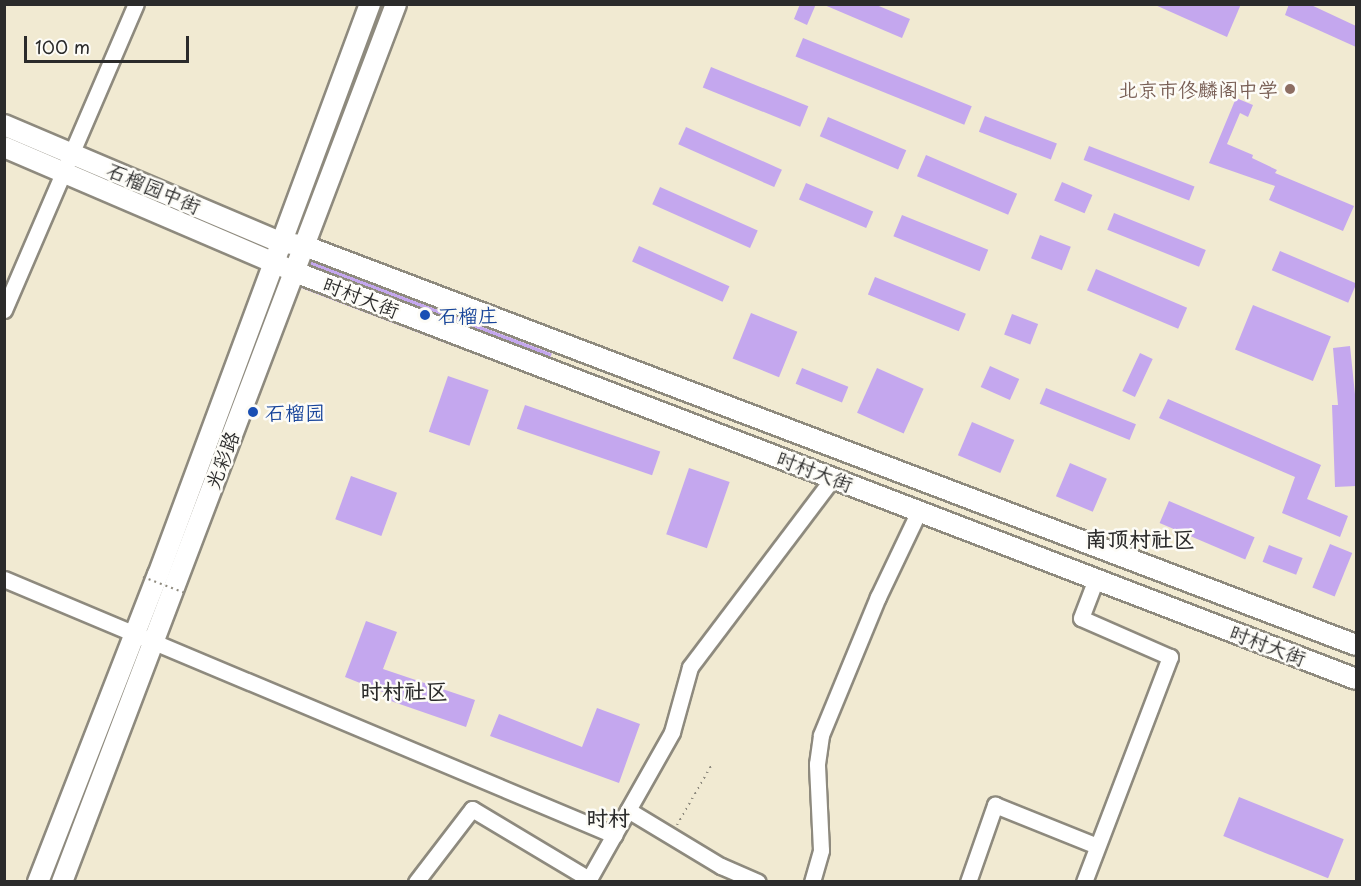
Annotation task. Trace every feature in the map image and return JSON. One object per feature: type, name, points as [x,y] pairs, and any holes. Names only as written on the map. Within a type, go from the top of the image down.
[{"type":"main road","name":"光彩路","points":[[62,882],[280,242],[370,4]]},
{"type":"main road","name":"光彩路","points":[[38,882],[144,637],[295,272],[396,4]]},
{"type":"main road","name":"石榴园中街","points":[[4,125],[280,242],[305,246]]},
{"type":"main road","name":"石榴园中街","points":[[4,147],[273,262]]},
{"type":"main road","name":"时村大街","points":[[305,246],[1356,645]]},
{"type":"main road","name":"时村大街","points":[[273,262],[1356,679]]},
{"type":"street","points":[[4,310],[66,173],[136,4]]},
{"type":"street","points":[[416,882],[472,809],[589,879],[672,732],[690,667],[833,478]]},
{"type":"street","points":[[812,882],[821,850],[817,764],[821,735],[878,597],[919,511]]},
{"type":"street","points":[[4,579],[614,835]]},
{"type":"street","points":[[1084,882],[1170,657],[1081,618],[1096,579]]},
{"type":"street","points":[[968,882],[994,805],[1098,846]]},
{"type":"street","points":[[628,810],[721,866],[758,882]]},
{"type":"path","points":[[143,577],[185,593]]},
{"type":"path","points":[[671,836],[711,766]]},
{"type":"building","points":[[800,4],[816,4],[807,25],[794,19]]},
{"type":"building","points":[[822,4],[874,4],[910,19],[902,38]]},
{"type":"building","points":[[1153,4],[1241,4],[1227,37]]},
{"type":"building","points":[[1289,4],[1309,4],[1356,26],[1356,47],[1285,15]]},
{"type":"building","points":[[803,38],[972,106],[964,125],[796,57]]},
{"type":"building","points":[[711,67],[808,106],[800,127],[703,87]]},
{"type":"building","points":[[1236,98],[1253,105],[1248,117],[1240,113],[1227,144],[1253,155],[1252,158],[1277,170],[1275,173],[1354,206],[1343,231],[1269,200],[1275,186],[1209,163]]},
{"type":"building","points":[[985,116],[1057,144],[1051,159],[979,132]]},
{"type":"building","points":[[828,117],[906,150],[898,170],[820,136]]},
{"type":"building","points":[[686,127],[782,170],[774,187],[678,144]]},
{"type":"building","points":[[1089,146],[1194,186],[1189,200],[1084,160]]},
{"type":"building","points":[[926,155],[1017,194],[1008,215],[917,176]]},
{"type":"building","points":[[1062,182],[1092,195],[1085,213],[1054,200]]},
{"type":"building","points":[[806,183],[873,212],[866,228],[799,200]]},
{"type":"building","points":[[660,187],[758,231],[750,248],[652,204]]},
{"type":"building","points":[[1114,213],[1206,250],[1199,267],[1107,230]]},
{"type":"building","points":[[902,215],[988,250],[980,271],[893,236]]},
{"type":"building","points":[[1040,235],[1071,247],[1062,270],[1031,258]]},
{"type":"building","points":[[639,246],[729,286],[723,302],[632,262]]},
{"type":"building","points":[[1280,251],[1356,283],[1348,303],[1272,270]]},
{"type":"building","points":[[311,261],[552,353],[550,357],[310,265]]},
{"type":"building","points":[[1096,269],[1187,308],[1178,329],[1087,290]]},
{"type":"building","points":[[875,277],[966,314],[959,331],[868,295]]},
{"type":"building","points":[[301,287],[542,380],[301,288]]},
{"type":"building","points":[[1253,305],[1331,336],[1313,381],[1235,350]]},
{"type":"building","points":[[751,313],[797,332],[779,377],[733,358]]},
{"type":"building","points":[[1012,314],[1038,324],[1030,345],[1004,335]]},
{"type":"building","points":[[1350,346],[1356,404],[1356,486],[1335,487],[1332,405],[1338,405],[1333,348]]},
{"type":"building","points":[[1140,353],[1153,359],[1135,397],[1122,391]]},
{"type":"building","points":[[990,366],[1019,379],[1010,400],[981,387]]},
{"type":"building","points":[[802,368],[848,387],[842,402],[796,384]]},
{"type":"building","points":[[877,368],[924,389],[904,434],[857,413]]},
{"type":"building","points":[[448,376],[489,390],[469,446],[429,432]]},
{"type":"building","points":[[1046,388],[1136,424],[1130,440],[1040,404]]},
{"type":"building","points":[[1168,399],[1321,465],[1307,499],[1348,516],[1340,537],[1282,513],[1295,477],[1159,418]]},
{"type":"building","points":[[525,405],[660,452],[652,475],[517,429]]},
{"type":"building","points":[[972,422],[1014,440],[1000,473],[958,455]]},
{"type":"building","points":[[1070,463],[1107,479],[1093,512],[1056,496]]},
{"type":"building","points":[[689,468],[730,482],[707,548],[666,534]]},
{"type":"building","points":[[351,476],[397,493],[381,536],[335,519]]},
{"type":"building","points":[[1169,501],[1255,537],[1245,559],[1160,523]]},
{"type":"building","points":[[1330,544],[1352,553],[1335,597],[1312,588]]},
{"type":"building","points":[[1269,545],[1303,558],[1296,575],[1263,562]]},
{"type":"building","points":[[366,621],[397,632],[383,669],[475,700],[466,727],[388,700],[390,695],[345,677]]},
{"type":"building","points":[[597,708],[640,724],[619,783],[490,736],[499,714],[582,747]]},
{"type":"building","points":[[1239,797],[1344,839],[1328,878],[1223,836]]},
{"type":"place","name":"北京市佟麟阁中学","points":[[1290,89]]},
{"type":"place","name":"石榴庄","points":[[425,315]]},
{"type":"place","name":"石榴园","points":[[253,412]]},
{"type":"district","name":"南顶村社区","points":[[1140,538]]},
{"type":"district","name":"时村社区","points":[[404,690]]},
{"type":"district","name":"时村","points":[[608,817]]}]
